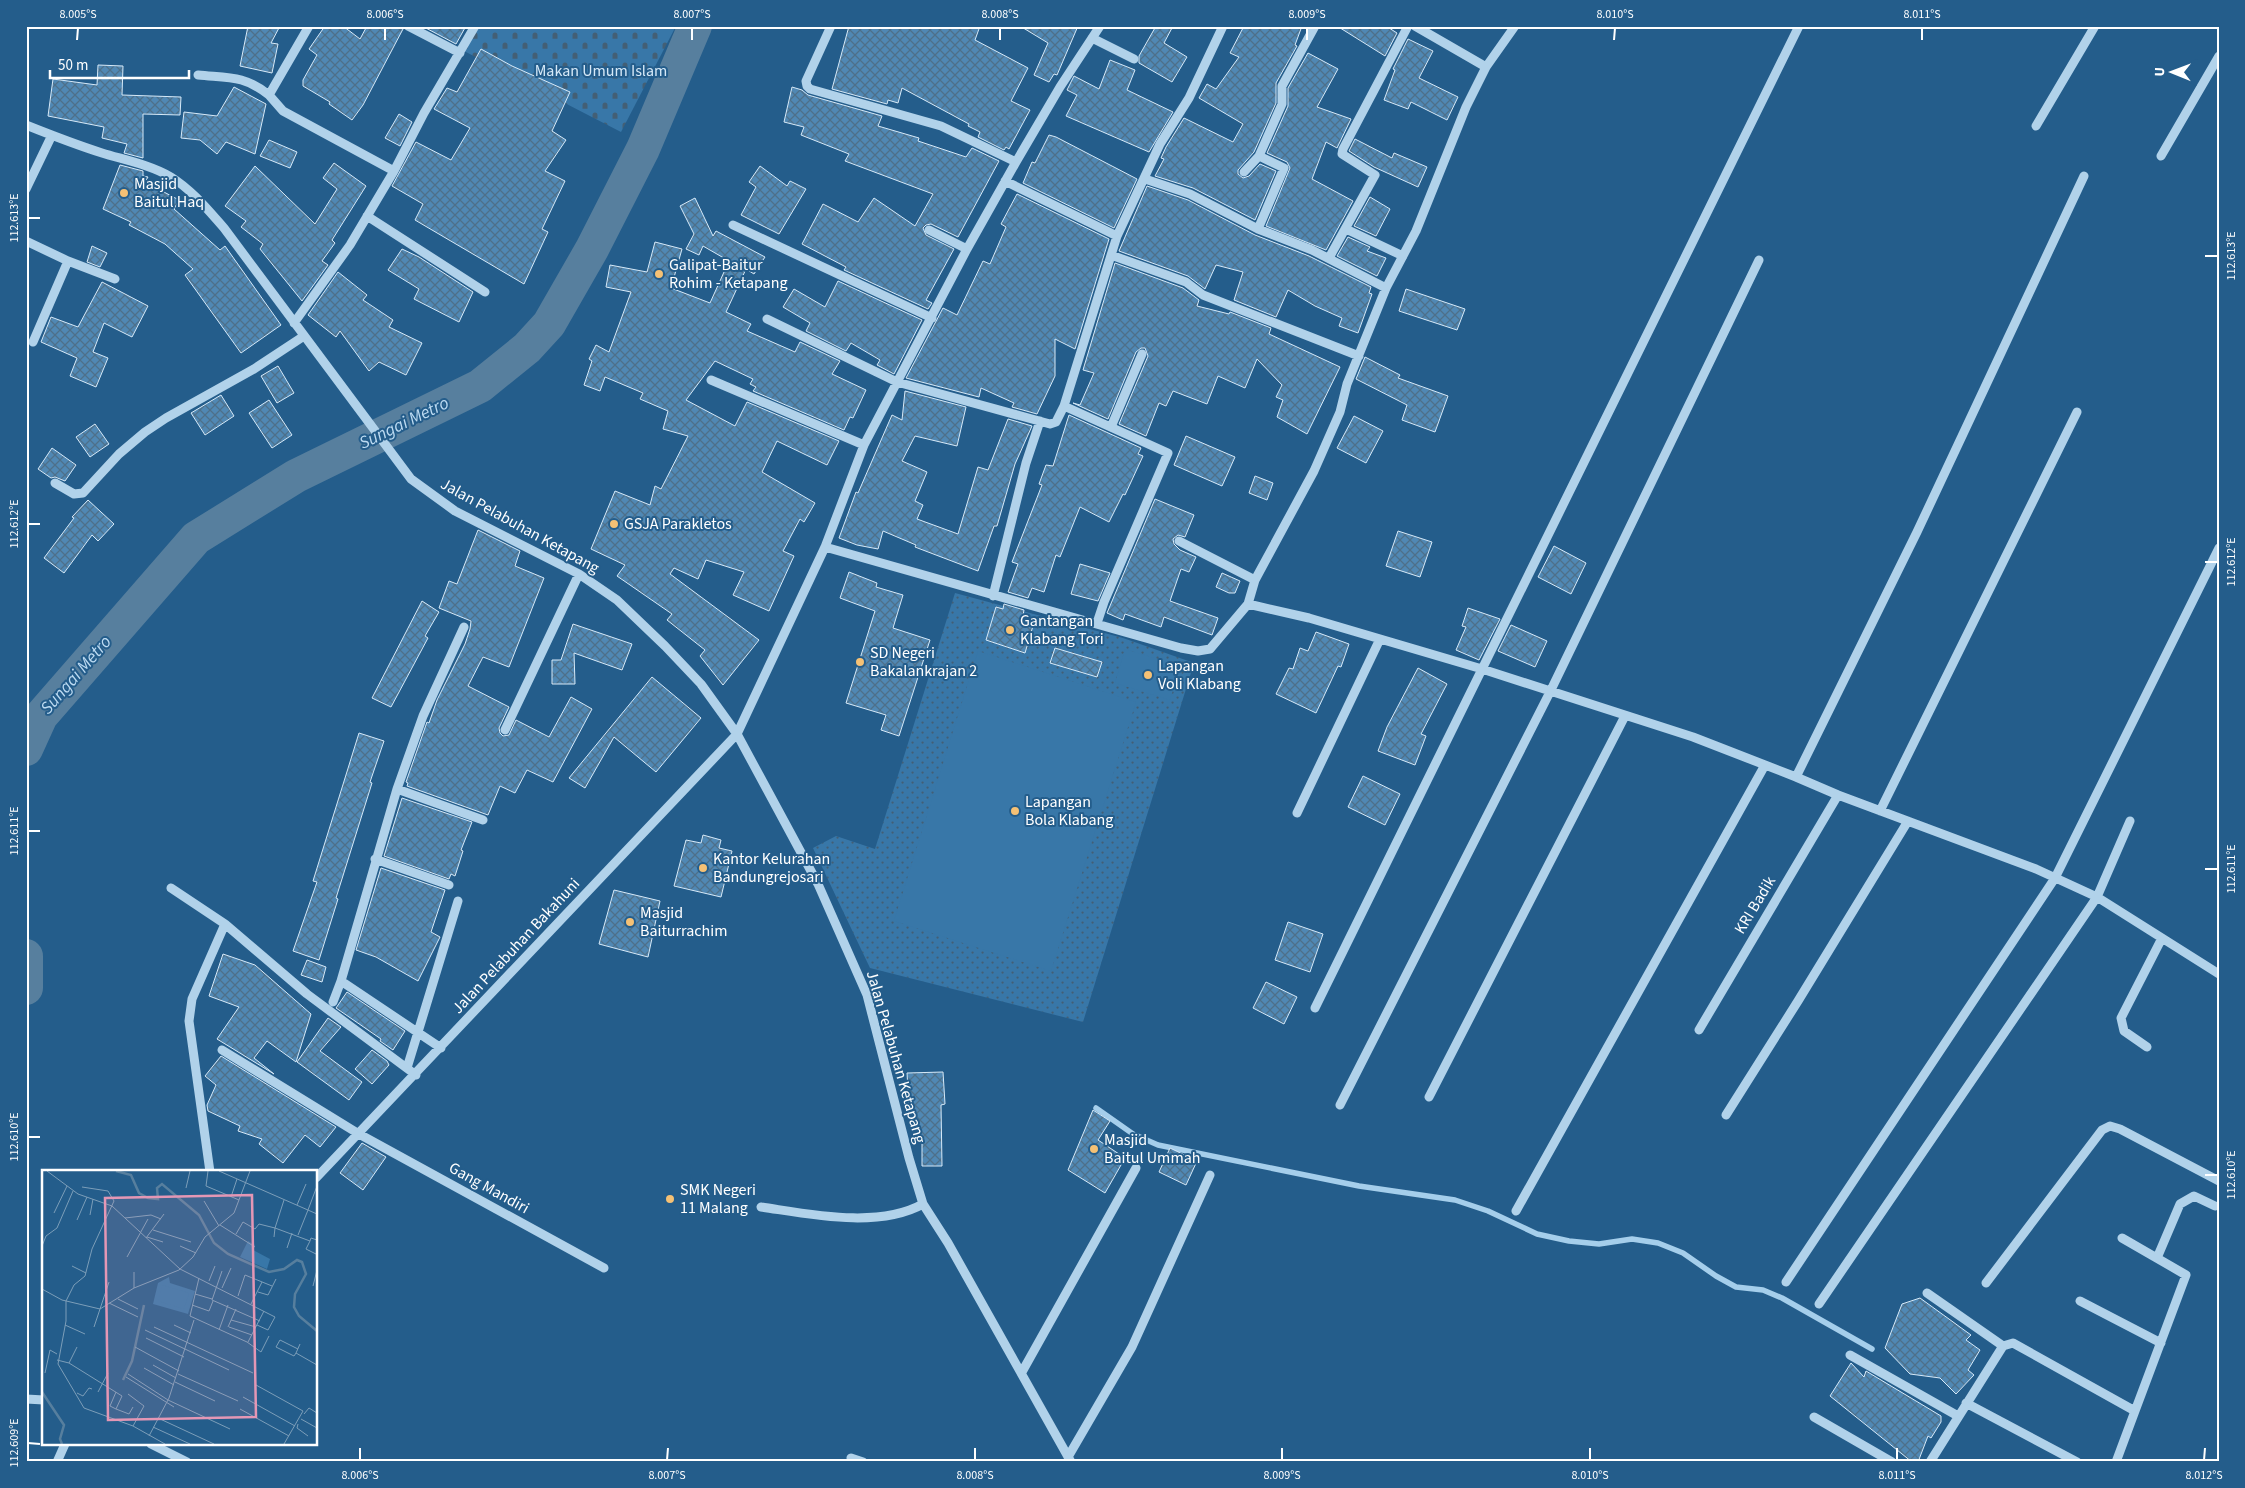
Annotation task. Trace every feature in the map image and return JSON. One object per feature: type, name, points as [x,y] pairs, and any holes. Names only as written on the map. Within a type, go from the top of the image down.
[{"type":"street","points":[[268,95],[309,26]]},
{"type":"street","points":[[408,26],[460,53]]},
{"type":"street","points":[[294,323],[350,245],[394,171],[424,113],[475,26]]},
{"type":"street","points":[[831,26],[806,81],[810,89],[941,126],[1016,162]]},
{"type":"street","name":"Jalan Pelabuhan Bakahuni","points":[[318,1176],[416,1075],[737,734],[825,547],[864,445],[1005,181],[1099,26]]},
{"type":"street","points":[[767,319],[897,382],[1040,422],[1050,424],[1056,422],[1064,406],[1117,236],[1160,144],[1190,98],[1224,26]]},
{"type":"street","points":[[1244,172],[1259,156],[1282,104],[1282,86],[1315,26]]},
{"type":"street","points":[[1329,258],[1375,174],[1342,154],[1342,149],[1408,26]]},
{"type":"street","points":[[1415,26],[1486,67]]},
{"type":"street","points":[[825,547],[1181,648],[1198,651],[1210,649],[1248,604],[1255,580],[1314,471],[1340,412],[1347,384],[1374,322],[1386,288],[1433,192],[1466,107],[1486,67],[1514,26]]},
{"type":"street","points":[[1315,1008],[1800,26]]},
{"type":"street","points":[[2036,126],[2095,26]]},
{"type":"street","points":[[1092,38],[1134,59]]},
{"type":"street","points":[[2161,156],[2219,56]]},
{"type":"street","points":[[198,75],[246,80],[268,95],[283,111],[394,171]]},
{"type":"street","name":"Jalan Pelabuhan Ketapang","points":[[26,125],[154,169],[170,176],[182,185],[224,228],[411,479],[455,510],[579,574],[617,600],[701,684],[737,734],[818,884],[867,995],[909,1158],[923,1204],[1022,1372],[1070,1459]]},
{"type":"street","points":[[26,190],[52,135]]},
{"type":"street","points":[[1258,229],[1284,168],[1259,156]]},
{"type":"street","points":[[1796,777],[1917,532],[2084,176]]},
{"type":"street","points":[[1145,179],[1190,194],[1258,229],[1329,258],[1386,288]]},
{"type":"street","points":[[1005,181],[1117,236]]},
{"type":"street","points":[[367,216],[485,292]]},
{"type":"street","points":[[733,225],[932,318]]},
{"type":"street","points":[[1346,229],[1403,256]]},
{"type":"street","points":[[929,230],[967,249]]},
{"type":"street","points":[[26,241],[68,261],[115,279]]},
{"type":"street","points":[[1111,255],[1186,282],[1203,295],[1359,356]]},
{"type":"street","points":[[1340,1105],[1550,692],[1759,260]]},
{"type":"street","points":[[33,342],[68,261]]},
{"type":"street","points":[[55,483],[74,494],[83,493],[119,454],[145,432],[166,418],[254,369],[304,336]]},
{"type":"street","points":[[1111,427],[1142,354]]},
{"type":"street","points":[[711,380],[864,445]]},
{"type":"street","points":[[1064,406],[1168,453],[1104,602],[1097,623]]},
{"type":"street","points":[[1880,811],[2077,412]]},
{"type":"street","points":[[993,596],[1026,463],[1040,422]]},
{"type":"street","points":[[1179,541],[1255,580]]},
{"type":"street","points":[[1786,1282],[2055,878],[2219,548]]},
{"type":"street","points":[[505,730],[579,574]]},
{"type":"street","points":[[1248,604],[1264,606],[1309,618],[1482,669],[1694,738],[1765,765],[2055,878],[2097,897],[2219,974]]},
{"type":"street","points":[[333,1002],[341,981],[375,859],[397,789],[423,716],[464,627]]},
{"type":"street","points":[[1297,813],[1380,639]]},
{"type":"street","points":[[1429,1096],[1625,716]]},
{"type":"street","points":[[1516,1211],[1765,765]]},
{"type":"street","points":[[397,789],[483,820]]},
{"type":"street","name":"KRI Badik","points":[[1699,1030],[1838,795]]},
{"type":"street","points":[[1820,1304],[2097,897],[2130,821]]},
{"type":"street","points":[[1726,1115],[1908,822]]},
{"type":"street","points":[[375,859],[449,885]]},
{"type":"street","points":[[171,888],[225,924],[307,994],[416,1075]]},
{"type":"street","points":[[407,1068],[458,901]]},
{"type":"street","points":[[210,1170],[189,1021],[192,999],[225,924]]},
{"type":"street","points":[[2147,1048],[2124,1031],[2121,1018],[2162,938]]},
{"type":"street","points":[[341,981],[441,1048]]},
{"type":"street","name":"Gang Mandiri","points":[[222,1050],[359,1134],[604,1268]]},
{"type":"street","points":[[1986,1283],[2102,1130],[2110,1126],[2120,1129],[2219,1181]]},
{"type":"street","points":[[1022,1372],[1136,1168]]},
{"type":"street","points":[[1070,1459],[1132,1347],[1210,1174]]},
{"type":"street","points":[[2157,1258],[2180,1204],[2194,1196],[2215,1206]]},
{"type":"street","points":[[761,1206],[818,1215],[854,1217],[883,1216],[913,1210],[923,1204]]},
{"type":"street","points":[[2116,1462],[2186,1275],[2122,1238]]},
{"type":"street","points":[[1927,1293],[2003,1346]]},
{"type":"street","points":[[2080,1301],[2161,1343]]},
{"type":"street","points":[[1930,1462],[2003,1346],[2013,1343],[2135,1411]]},
{"type":"street","points":[[1850,1355],[1958,1416]]},
{"type":"street","points":[[26,1399],[42,1400]]},
{"type":"street","points":[[1966,1403],[2077,1462]]},
{"type":"street","points":[[1814,1417],[1892,1462]]},
{"type":"street","points":[[58,1462],[64,1446]]},
{"type":"street","points":[[155,1446],[187,1462]]},
{"type":"street","points":[[851,1458],[863,1462]]},
{"type":"green space","name":"Makan Umum Islam","points":[[479,26],[676,26],[621,132],[464,51]]},
{"type":"green space","points":[[955,593],[1123,638],[1194,663],[1083,1022],[870,968],[813,848],[836,836],[875,849]]},
{"type":"green space","name":"Lapangan Voli Klabang","points":[[1125,649],[1180,666],[1170,700],[1115,683]]},
{"type":"green space","name":"Lapangan Bola Klabang","points":[[978,651],[1136,702],[1051,971],[894,921]]},
{"type":"building","points":[[248,26],[280,26],[271,43],[278,44],[272,73],[240,66]]},
{"type":"building","points":[[325,26],[343,26],[360,39],[367,26],[402,26],[403,29],[363,105],[352,120],[329,104],[330,102],[303,86],[303,80],[317,55],[309,49]]},
{"type":"building","points":[[422,26],[466,26],[456,44]]},
{"type":"building","points":[[849,26],[980,26],[975,40],[1028,68],[1011,101],[1030,110],[1009,149],[1006,147],[1004,150],[978,137],[980,132],[968,126],[969,124],[902,88],[898,103],[888,100],[887,104],[832,89]]},
{"type":"building","points":[[1020,26],[1078,26],[1057,75],[1054,74],[1049,82],[1034,75],[1048,43]]},
{"type":"building","points":[[1156,26],[1173,26],[1164,43],[1187,57],[1172,82],[1139,63],[1139,56]]},
{"type":"building","points":[[1244,26],[1302,26],[1295,45],[1297,46],[1276,83],[1276,103],[1254,152],[1238,170],[1238,174],[1243,178],[1249,176],[1260,164],[1276,171],[1255,220],[1193,188],[1155,176],[1164,159],[1161,158],[1166,147],[1184,118],[1233,142],[1243,124],[1199,98],[1207,84],[1216,89],[1239,57],[1230,53]]},
{"type":"building","points":[[1337,26],[1386,26],[1397,33],[1385,56]]},
{"type":"building","points":[[1408,39],[1433,51],[1419,78],[1458,97],[1447,120],[1411,102],[1408,109],[1384,100],[1395,70],[1393,69]]},
{"type":"building","points":[[481,49],[512,66],[570,92],[552,131],[566,140],[545,171],[565,181],[542,229],[548,232],[524,284],[415,220],[423,204],[392,186],[416,142],[451,160],[470,128],[434,109],[447,88],[457,92]]},
{"type":"building","points":[[1308,53],[1338,69],[1317,107],[1351,119],[1337,148],[1326,142],[1312,179],[1353,201],[1326,250],[1266,226],[1290,168],[1287,162],[1267,153],[1288,106],[1288,88]]},
{"type":"building","points":[[1110,60],[1135,70],[1127,90],[1173,112],[1149,152],[1066,116],[1077,95],[1067,90],[1074,76],[1099,89]]},
{"type":"building","points":[[98,65],[123,66],[122,95],[181,97],[180,115],[143,114],[143,158],[124,153],[127,144],[102,138],[104,127],[48,116],[53,79],[97,85]]},
{"type":"building","points":[[234,87],[266,104],[255,154],[226,142],[217,154],[200,140],[181,138],[184,112],[217,116]]},
{"type":"building","points":[[792,87],[802,90],[808,95],[882,116],[878,126],[919,138],[918,141],[966,157],[972,148],[999,161],[958,237],[931,224],[923,228],[926,235],[954,249],[926,300],[932,303],[928,309],[844,270],[846,267],[802,244],[823,204],[858,222],[874,198],[915,226],[933,194],[845,161],[849,154],[801,135],[804,127],[784,122]]},
{"type":"building","points":[[399,114],[412,122],[400,146],[385,138]]},
{"type":"building","points":[[1049,135],[1137,179],[1114,228],[1023,183],[1032,162],[1035,163]]},
{"type":"building","points":[[1355,139],[1392,158],[1394,153],[1427,167],[1418,187],[1374,167],[1349,151]]},
{"type":"building","points":[[269,140],[297,152],[290,168],[260,156]]},
{"type":"building","points":[[334,163],[366,186],[332,240],[335,243],[322,261],[328,265],[302,301],[260,249],[263,244],[241,227],[246,221],[225,206],[255,166],[315,224],[337,189],[323,178]]},
{"type":"building","points":[[120,165],[143,171],[143,176],[148,177],[145,182],[179,200],[174,209],[220,250],[225,246],[281,325],[241,353],[185,275],[193,269],[165,244],[129,225],[131,222],[103,209]]},
{"type":"building","points":[[760,166],[787,186],[790,181],[806,189],[779,234],[741,215],[756,187],[749,182]]},
{"type":"building","points":[[1147,186],[1188,200],[1255,235],[1309,256],[1371,287],[1369,293],[1372,294],[1358,333],[1339,326],[1342,318],[1315,306],[1288,290],[1276,317],[1234,300],[1243,272],[1216,265],[1205,289],[1188,276],[1119,251]]},
{"type":"building","points":[[1017,194],[1109,239],[1075,349],[1055,339],[1055,376],[1037,414],[1012,407],[1014,403],[981,388],[979,397],[906,378],[943,308],[957,315],[983,261],[990,264],[1006,227],[1001,224]]},
{"type":"building","points":[[1370,197],[1390,209],[1376,236],[1354,226]]},
{"type":"building","points":[[695,198],[713,236],[716,231],[765,257],[754,274],[746,269],[726,312],[751,324],[747,331],[795,352],[800,342],[840,361],[832,374],[866,390],[853,418],[850,417],[844,430],[753,391],[756,387],[750,384],[753,379],[715,361],[686,400],[735,426],[747,402],[839,441],[827,465],[777,441],[762,472],[815,503],[804,522],[800,519],[783,551],[794,556],[769,611],[733,595],[744,572],[706,560],[698,579],[674,568],[670,574],[759,640],[723,685],[700,656],[705,650],[667,620],[672,614],[617,576],[625,565],[591,549],[615,491],[650,505],[655,486],[661,489],[688,436],[663,429],[668,411],[640,399],[643,393],[605,377],[600,391],[584,385],[592,361],[589,359],[596,345],[609,352],[631,292],[606,287],[610,265],[647,272],[655,242],[682,249],[671,288],[710,303],[729,261],[703,246],[699,255],[686,249],[694,234],[680,206]]},
{"type":"building","points":[[1348,237],[1370,247],[1367,251],[1386,258],[1377,276],[1337,256]]},
{"type":"building","points":[[92,246],[107,253],[100,267],[87,262]]},
{"type":"building","points":[[402,249],[419,257],[473,292],[459,322],[414,299],[419,289],[388,270]]},
{"type":"building","points":[[1115,263],[1183,288],[1199,300],[1197,306],[1229,314],[1230,312],[1271,328],[1269,334],[1340,367],[1307,434],[1277,417],[1283,400],[1276,397],[1282,385],[1257,359],[1245,388],[1218,376],[1207,404],[1173,391],[1166,406],[1159,403],[1146,436],[1119,424],[1148,356],[1145,348],[1141,348],[1136,352],[1108,419],[1073,403],[1080,405],[1094,373],[1083,370]]},
{"type":"building","points":[[338,272],[367,295],[363,300],[393,320],[389,327],[422,343],[406,375],[379,362],[369,371],[340,331],[336,337],[308,315]]},
{"type":"building","points":[[838,281],[922,320],[894,374],[877,365],[880,360],[851,343],[846,351],[806,331],[810,323],[783,307],[794,289],[825,307]]},
{"type":"building","points":[[102,282],[148,306],[132,337],[104,323],[93,352],[108,358],[96,387],[70,376],[77,358],[41,342],[51,317],[78,327]]},
{"type":"building","points":[[1406,289],[1465,309],[1457,330],[1399,311]]},
{"type":"building","points":[[1365,357],[1400,375],[1398,378],[1448,396],[1435,432],[1402,420],[1407,405],[1356,379]]},
{"type":"building","points":[[278,366],[294,393],[277,403],[261,376]]},
{"type":"building","points":[[905,391],[966,407],[957,446],[915,436],[902,461],[927,472],[915,501],[923,505],[917,519],[958,534],[978,467],[988,470],[1008,419],[1032,426],[1015,464],[997,526],[994,526],[978,571],[915,547],[916,545],[883,531],[878,549],[857,545],[839,538],[856,492],[858,493],[892,415],[902,420]]},
{"type":"building","points":[[221,395],[234,416],[205,435],[191,413]]},
{"type":"building","points":[[269,400],[292,435],[272,448],[249,413]]},
{"type":"building","points":[[1069,415],[1141,448],[1138,454],[1143,456],[1125,495],[1123,494],[1109,522],[1080,507],[1060,557],[1056,555],[1044,592],[1032,588],[1028,598],[1008,592],[1018,564],[1012,562],[1042,485],[1039,484],[1046,465],[1053,466]]},
{"type":"building","points":[[1354,416],[1383,431],[1366,463],[1337,448]]},
{"type":"building","points":[[95,424],[109,444],[90,457],[76,437]]},
{"type":"building","points":[[1186,436],[1235,457],[1222,486],[1174,465]]},
{"type":"building","points":[[52,448],[76,465],[65,481],[55,477],[51,478],[38,469]]},
{"type":"building","points":[[1255,476],[1273,483],[1267,500],[1249,493]]},
{"type":"building","points":[[1155,499],[1194,515],[1185,537],[1178,535],[1173,539],[1174,544],[1180,550],[1196,557],[1189,572],[1181,569],[1170,601],[1218,618],[1212,635],[1164,617],[1161,627],[1125,614],[1123,620],[1107,613]]},
{"type":"building","points":[[88,500],[114,524],[98,541],[92,535],[64,573],[44,558],[74,518],[72,517]]},
{"type":"building","points":[[478,530],[520,551],[515,566],[544,578],[509,667],[483,657],[468,686],[509,707],[499,728],[503,736],[509,735],[516,720],[549,737],[571,697],[592,709],[553,782],[527,770],[515,793],[500,786],[488,815],[407,786],[408,783],[406,782],[427,722],[429,723],[437,700],[465,644],[470,629],[471,621],[439,608],[449,581],[457,584]]},
{"type":"building","points":[[1398,531],[1432,542],[1420,577],[1386,566]]},
{"type":"building","points":[[1554,546],[1586,563],[1571,594],[1538,577]]},
{"type":"building","points":[[1080,564],[1110,573],[1098,601],[1071,594]]},
{"type":"building","points":[[849,572],[877,583],[876,587],[903,595],[893,628],[930,640],[899,736],[881,730],[886,715],[846,703],[875,611],[840,598]]},
{"type":"building","points":[[1222,573],[1240,581],[1235,593],[1229,593],[1216,587]]},
{"type":"building","points":[[422,601],[439,612],[425,636],[428,638],[391,707],[372,698]]},
{"type":"building","name":"Gantangan Klabang Tori","points":[[1004,604],[1024,610],[1023,615],[1035,619],[1025,653],[986,640],[996,607],[1003,609]]},
{"type":"building","points":[[1468,608],[1500,619],[1479,660],[1456,650],[1466,627],[1462,626]]},
{"type":"building","points":[[573,624],[632,644],[622,670],[574,653],[575,684],[552,684],[552,660],[561,660]]},
{"type":"building","points":[[1511,625],[1547,641],[1535,667],[1498,651]]},
{"type":"building","points":[[1316,632],[1349,644],[1341,667],[1338,666],[1316,713],[1276,694],[1289,668],[1293,669],[1300,648],[1308,651]]},
{"type":"building","points":[[1055,648],[1102,662],[1097,677],[1050,663]]},
{"type":"building","points":[[1418,668],[1447,684],[1421,734],[1426,736],[1415,765],[1378,751],[1387,727]]},
{"type":"building","points":[[652,677],[701,718],[656,772],[614,737],[585,788],[569,778]]},
{"type":"building","points":[[359,733],[384,741],[370,782],[372,783],[319,960],[293,951],[317,882],[313,881]]},
{"type":"building","points":[[1363,776],[1400,794],[1385,825],[1348,807]]},
{"type":"building","points":[[402,798],[472,822],[461,850],[463,851],[455,876],[451,874],[449,879],[384,856]]},
{"type":"building","name":"Kantor Kelurahan Bandungrejosari","points":[[703,835],[721,840],[719,848],[732,851],[721,897],[674,886],[686,840],[701,843]]},
{"type":"building","points":[[381,868],[445,890],[431,932],[440,937],[418,981],[376,957],[356,950]]},
{"type":"building","name":"Masjid Baiturrachim","points":[[614,890],[660,901],[648,957],[599,944]]},
{"type":"building","points":[[1288,922],[1323,934],[1310,972],[1275,960]]},
{"type":"building","points":[[223,954],[255,965],[311,1014],[296,1062],[267,1041],[254,1058],[274,1074],[217,1039],[239,1007],[209,996]]},
{"type":"building","points":[[307,960],[326,967],[322,982],[301,975]]},
{"type":"building","points":[[1266,982],[1297,997],[1284,1024],[1253,1008]]},
{"type":"building","points":[[347,992],[405,1031],[393,1050],[380,1041],[381,1039],[336,1008]]},
{"type":"building","points":[[328,1018],[341,1027],[320,1051],[362,1082],[349,1100],[297,1062]]},
{"type":"building","points":[[372,1050],[387,1061],[389,1065],[372,1084],[355,1069]]},
{"type":"building","points":[[221,1056],[336,1127],[320,1147],[305,1135],[283,1163],[259,1144],[262,1139],[238,1131],[240,1126],[208,1111],[207,1105],[216,1085],[205,1076]]},
{"type":"building","points":[[943,1072],[945,1104],[941,1105],[942,1166],[922,1166],[922,1135],[913,1135],[914,1106],[909,1106],[907,1073]]},
{"type":"building","name":"Masjid Baitul Ummah","points":[[1093,1110],[1110,1121],[1098,1140],[1125,1158],[1105,1193],[1068,1170]]},
{"type":"building","points":[[362,1143],[386,1157],[363,1190],[340,1173]]},
{"type":"building","points":[[1170,1148],[1197,1161],[1186,1185],[1159,1172]]},
{"type":"building","points":[[1920,1298],[1971,1335],[1966,1340],[1980,1350],[1968,1370],[1974,1375],[1956,1394],[1940,1378],[1910,1374],[1885,1348],[1902,1304]]},
{"type":"building","points":[[1851,1363],[1864,1377],[1866,1371],[1941,1416],[1941,1422],[1931,1438],[1928,1436],[1918,1462],[1912,1462],[1830,1396]]},
{"type":"waterway","name":"Sungai Metro","points":[[26,749],[41,716],[196,538],[296,476],[480,386],[527,348],[549,324],[592,249],[643,149],[695,26]]},
{"type":"waterway","points":[[26,956],[26,988]]},
{"type":"waterway","points":[[1096,1108],[1133,1134],[1158,1145],[1359,1186],[1455,1200],[1488,1211],[1537,1234],[1569,1241],[1599,1244],[1632,1239],[1658,1243],[1683,1253],[1716,1276],[1736,1287],[1763,1290],[1782,1298],[1872,1349]]},
{"type":"place","name":"Masjid Baitul Haq","points":[[124,193]]},
{"type":"place","name":"Galipat-Baitur Rohim - Ketapang","points":[[659,274]]},
{"type":"place","name":"GSJA Parakletos","points":[[614,524]]},
{"type":"place","name":"Gantangan Klabang Tori","points":[[1010,630]]},
{"type":"place","name":"SD Negeri Bakalankrajan 2","points":[[860,662]]},
{"type":"place","name":"Lapangan Voli Klabang","points":[[1148,675]]},
{"type":"place","name":"Lapangan Bola Klabang","points":[[1015,811]]},
{"type":"place","name":"Kantor Kelurahan Bandungrejosari","points":[[703,868]]},
{"type":"place","name":"Masjid Baiturrachim","points":[[630,922]]},
{"type":"place","name":"Masjid Baitul Ummah","points":[[1094,1149]]},
{"type":"place","name":"SMK Negeri 11 Malang","points":[[670,1199]]}]
